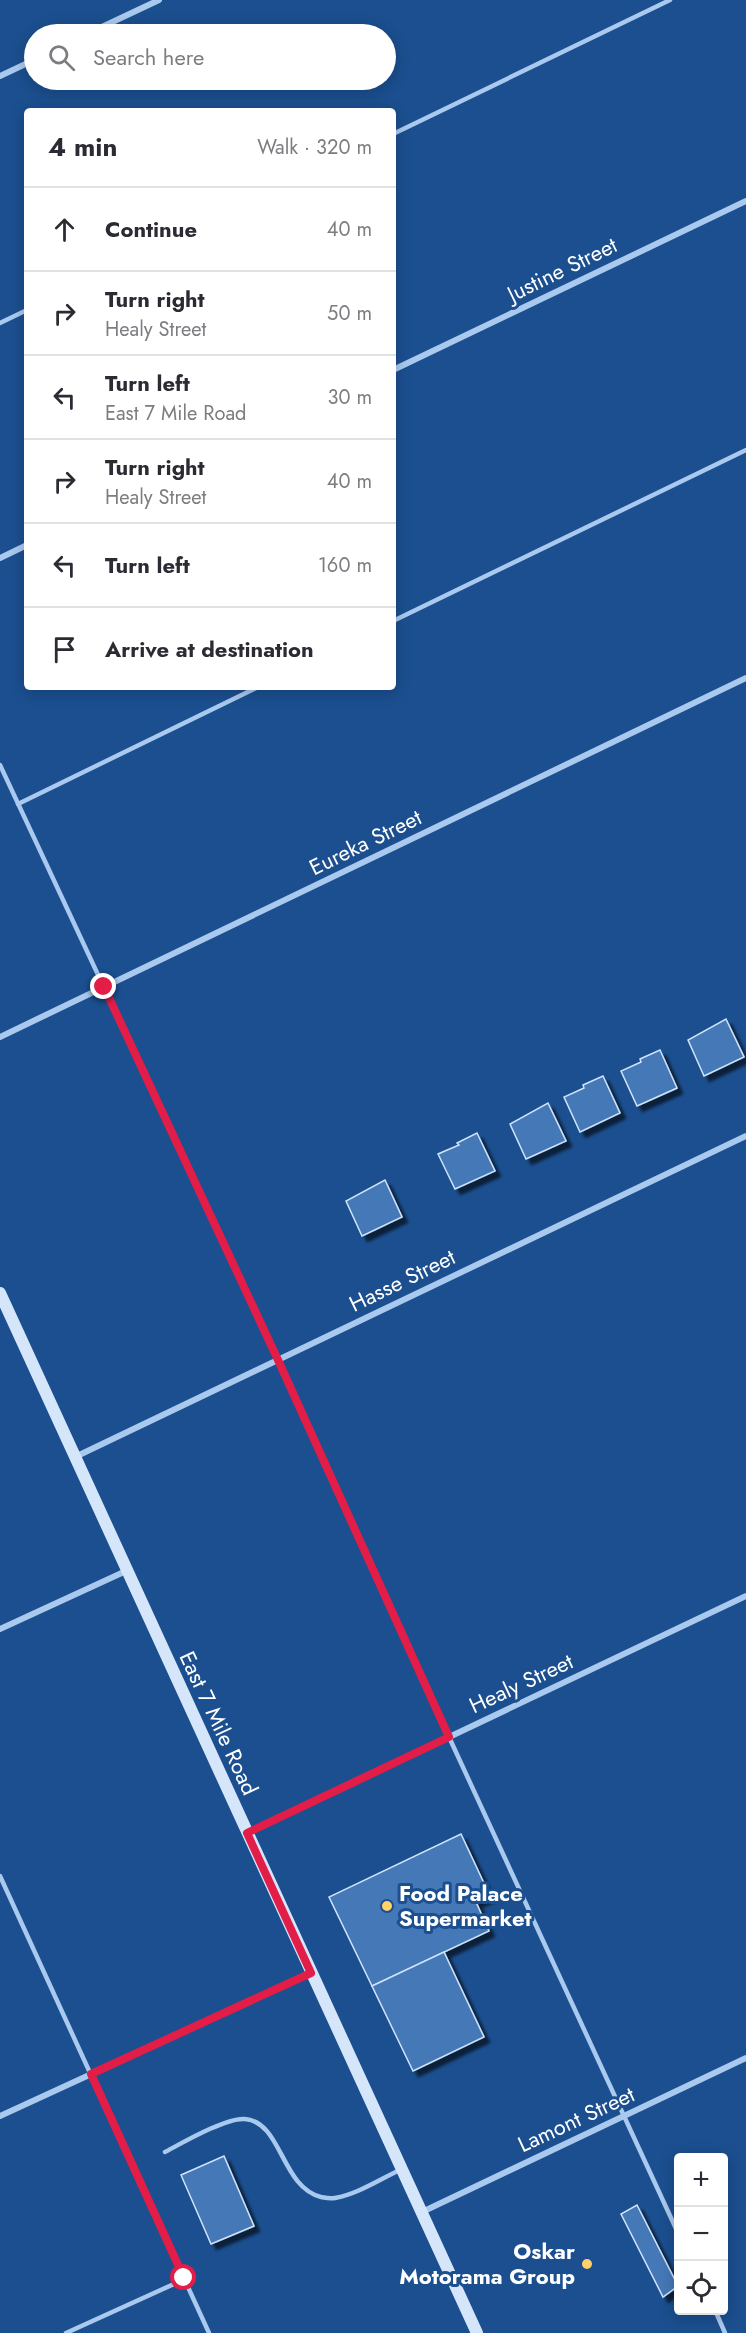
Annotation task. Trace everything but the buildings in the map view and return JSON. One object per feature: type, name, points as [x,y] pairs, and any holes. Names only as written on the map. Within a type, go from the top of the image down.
[{"type":"street","points":[[108,24],[159,0]]},
{"type":"street","points":[[0,76],[24,65]]},
{"type":"street","name":"Justine Street","points":[[396,369],[746,201]]},
{"type":"street","points":[[0,558],[24,546]]},
{"type":"street","name":"Eureka Street","points":[[0,1037],[746,678]]},
{"type":"street","name":"Hasse Street","points":[[74,1457],[746,1136]]},
{"type":"street","name":"East 7 Mile Road","points":[[0,1293],[477,2333]]},
{"type":"street","points":[[0,1629],[126,1571]]},
{"type":"street","name":"Healy Street","points":[[247,1833],[746,1596]]},
{"type":"street","points":[[0,2116],[311,1973]]},
{"type":"street","name":"Lamont Street","points":[[421,2212],[746,2058]]},
{"type":"lane","points":[[396,133],[670,0]]},
{"type":"lane","points":[[0,323],[24,311]]},
{"type":"lane","points":[[396,620],[746,450]]},
{"type":"lane","points":[[18,804],[252,690]]},
{"type":"lane","points":[[0,765],[278,1360],[674,2223]]},
{"type":"lane","points":[[0,1876],[209,2333]]},
{"type":"lane","points":[[165,2152],[226,2122],[244,2118],[260,2123],[271,2136],[289,2171],[309,2194],[332,2199],[355,2192],[402,2169]]},
{"type":"lane","points":[[66,2333],[184,2278]]},
{"type":"lane","points":[[717,2315],[725,2333]]},
{"type":"place","name":"Food Palace Supermarket","points":[[387,1906]]},
{"type":"place","name":"Oskar Motorama Group","points":[[587,2264]]},
{"type":"route","points":[[104,987],[278,1360],[449,1737],[247,1833],[311,1973],[91,2074],[184,2278]]}]
